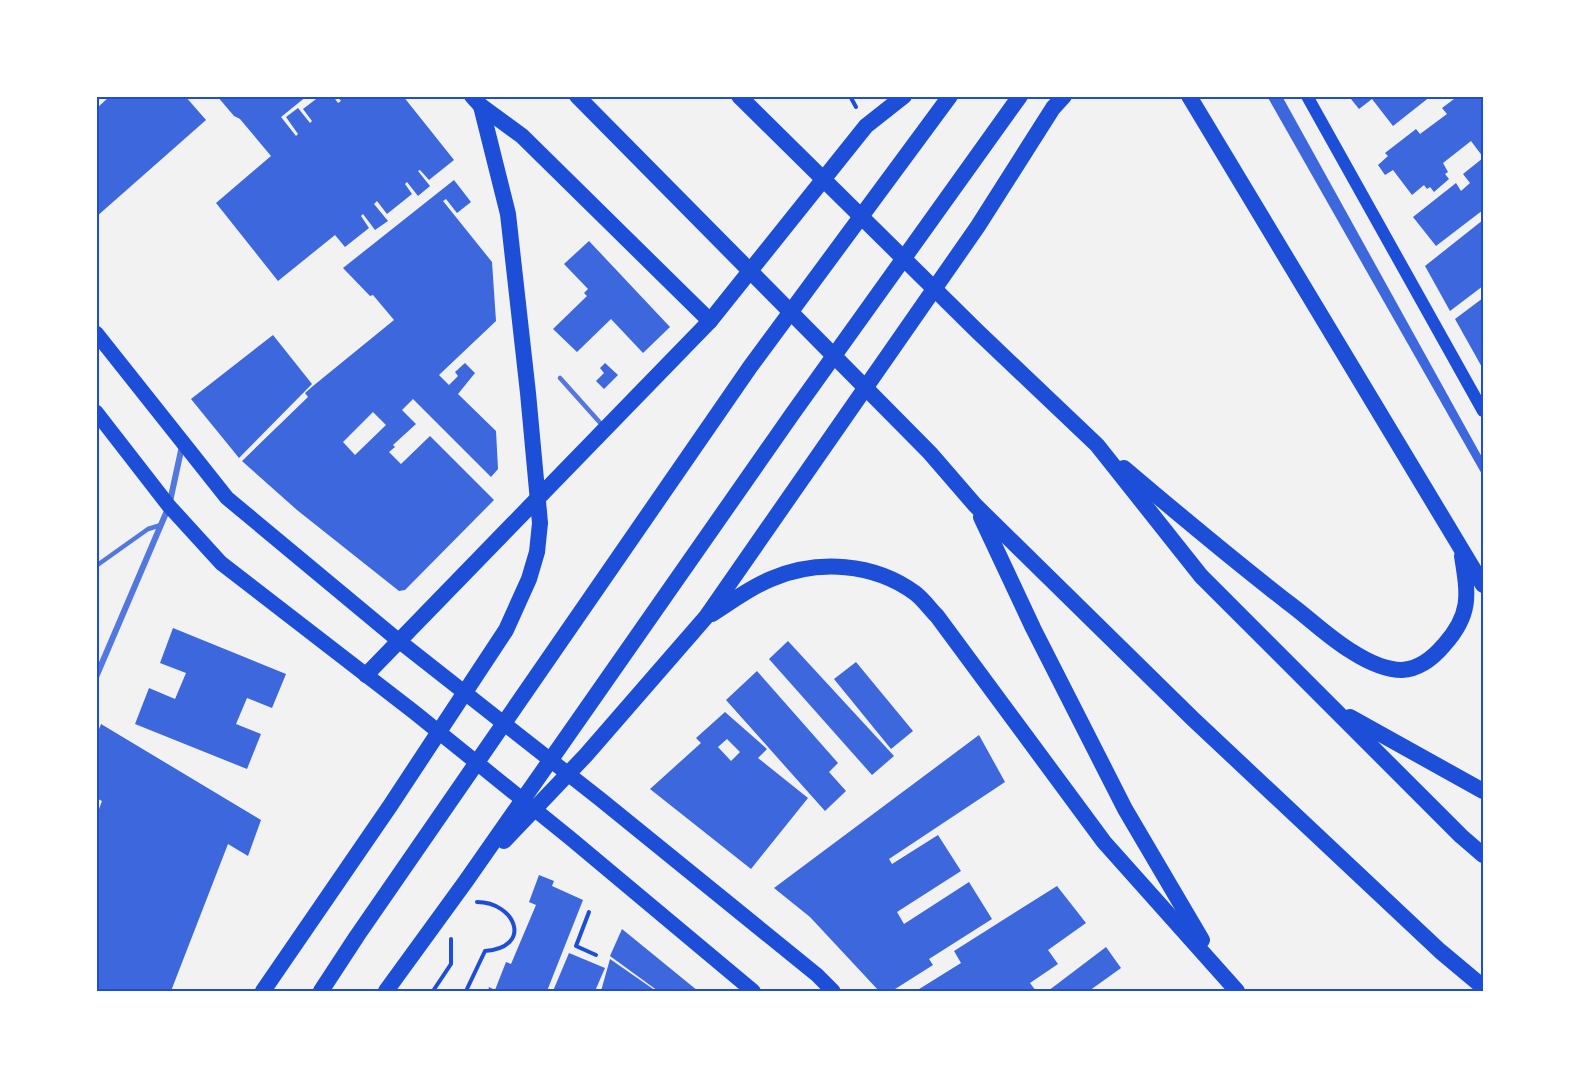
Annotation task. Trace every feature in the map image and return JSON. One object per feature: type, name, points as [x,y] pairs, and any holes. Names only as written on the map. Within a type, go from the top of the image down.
[{"type":"highway","points":[[577,96],[930,453],[975,505],[1193,719],[1440,951],[1483,987]]},
{"type":"highway","points":[[739,96],[976,330],[1097,445],[1226,554],[1351,651],[1378,665],[1402,670],[1422,665],[1438,653],[1449,641],[1467,606],[1467,586],[1460,549]]},
{"type":"highway","points":[[366,675],[713,318],[862,130],[904,96]]},
{"type":"highway","points":[[321,991],[750,367],[950,96]]},
{"type":"highway","points":[[386,991],[466,881],[793,413],[1020,96]]},
{"type":"highway","points":[[466,881],[586,755],[706,617],[978,226],[1053,108],[1064,96]]},
{"type":"highway","points":[[1189,96],[1483,585]]},
{"type":"highway","points":[[476,101],[522,136],[713,318]]},
{"type":"highway","points":[[263,991],[390,807],[506,630],[529,579],[537,552],[540,523],[508,214],[476,101]]},
{"type":"highway","points":[[1097,445],[1201,576],[1461,836],[1483,855]]},
{"type":"highway","points":[[975,505],[1033,628],[1125,809],[1220,970]]},
{"type":"highway","points":[[706,617],[771,579],[812,567],[870,570],[895,580],[917,594],[937,616],[1104,842],[1237,991]]},
{"type":"highway","points":[[1331,707],[1483,791]]},
{"type":"main road","points":[[1306,96],[1483,411]]},
{"type":"main road","points":[[96,333],[226,498],[399,641],[600,799],[817,975],[833,991]]},
{"type":"main road","points":[[96,412],[169,506],[221,563],[414,712],[570,838],[753,991]]},
{"type":"street","points":[[96,677],[169,506],[182,443]]},
{"type":"lane","points":[[560,378],[605,428]]},
{"type":"lane","points":[[96,566],[148,529],[161,525]]},
{"type":"path","points":[[466,991],[486,951],[498,950],[507,946],[514,936],[513,921],[503,910],[494,904],[471,902]]},
{"type":"path","points":[[589,912],[576,946],[596,955]]},
{"type":"path","points":[[433,991],[451,964],[452,937]]},
{"type":"building","points":[[110,96],[185,96],[206,120],[96,217],[96,109]]},
{"type":"building","points":[[217,96],[307,96],[281,117],[296,136],[298,134],[286,117],[298,108],[310,123],[312,121],[303,109],[320,96],[333,96],[338,103],[341,101],[337,96],[403,96],[454,160],[429,180],[420,170],[418,171],[430,186],[418,196],[407,182],[405,184],[412,194],[387,214],[377,201],[374,204],[388,221],[375,230],[363,214],[361,216],[369,228],[345,247],[335,235],[278,281],[216,203],[271,156]]},
{"type":"building","points":[[1267,96],[1282,96],[1483,459],[1483,476]]},
{"type":"building","points":[[1355,96],[1431,96],[1393,126],[1372,99],[1359,109],[1351,99]]},
{"type":"building","points":[[1451,96],[1483,96],[1483,157],[1471,141],[1443,163],[1448,172],[1445,174],[1449,179],[1434,192],[1430,187],[1427,189],[1424,185],[1412,195],[1393,170],[1385,175],[1378,165],[1388,156],[1385,153],[1416,129],[1420,134],[1447,114],[1442,108],[1454,99]]},
{"type":"building","points":[[1483,158],[1483,190],[1481,191],[1483,210],[1436,246],[1413,217],[1456,183],[1461,191],[1470,183],[1463,174]]},
{"type":"building","points":[[454,180],[471,202],[457,213],[446,199],[443,201],[492,262],[496,321],[439,375],[449,385],[458,376],[455,372],[465,363],[475,373],[458,394],[496,431],[498,469],[491,477],[413,399],[402,410],[416,424],[393,445],[395,447],[389,452],[401,464],[430,436],[494,500],[405,590],[399,591],[297,510],[242,461],[308,397],[305,393],[394,320],[373,295],[370,296],[343,268]],"holes":[[[373,412],[386,425],[355,455],[343,442]]]},
{"type":"building","points":[[1483,220],[1483,286],[1450,311],[1425,266]]},
{"type":"building","points":[[589,241],[670,327],[643,353],[611,319],[577,352],[553,329],[587,296],[584,293],[588,289],[564,264]]},
{"type":"building","points":[[1483,298],[1483,369],[1455,319]]},
{"type":"building","points":[[273,335],[312,384],[239,458],[191,399]]},
{"type":"building","points":[[605,363],[618,375],[604,389],[596,381],[604,373],[600,368]]},
{"type":"building","points":[[173,628],[286,674],[272,708],[247,698],[236,724],[261,734],[247,769],[135,724],[149,688],[175,699],[186,673],[160,663]]},
{"type":"building","points":[[788,641],[894,756],[872,775],[769,659]]},
{"type":"building","points":[[856,662],[913,731],[891,749],[834,679]]},
{"type":"building","points":[[757,671],[838,763],[829,772],[846,791],[825,811],[726,700]]},
{"type":"building","points":[[725,712],[767,749],[758,758],[808,798],[751,869],[650,789],[701,743],[696,738]],"holes":[[[727,739],[740,752],[731,761],[718,747]]]},
{"type":"building","points":[[101,724],[261,820],[248,856],[228,844],[171,991],[96,991],[96,817],[102,801],[96,798],[96,737]]},
{"type":"building","points":[[979,735],[1005,782],[889,859],[892,864],[938,835],[961,871],[897,912],[904,924],[969,882],[992,919],[929,959],[933,965],[892,991],[879,991],[810,917],[774,888]]},
{"type":"building","points":[[539,875],[554,881],[552,886],[583,900],[547,991],[488,991],[489,987],[495,990],[506,962],[511,964],[536,905],[529,902]]},
{"type":"building","points":[[1057,886],[1086,923],[1048,950],[1058,964],[1030,983],[1036,991],[916,991],[961,963],[954,951]]},
{"type":"building","points":[[622,929],[698,991],[658,991],[610,956]]},
{"type":"building","points":[[1106,947],[1121,968],[1089,991],[1048,991]]},
{"type":"building","points":[[569,953],[605,968],[595,991],[553,991]]},
{"type":"building","points":[[610,959],[656,991],[601,991]]}]
